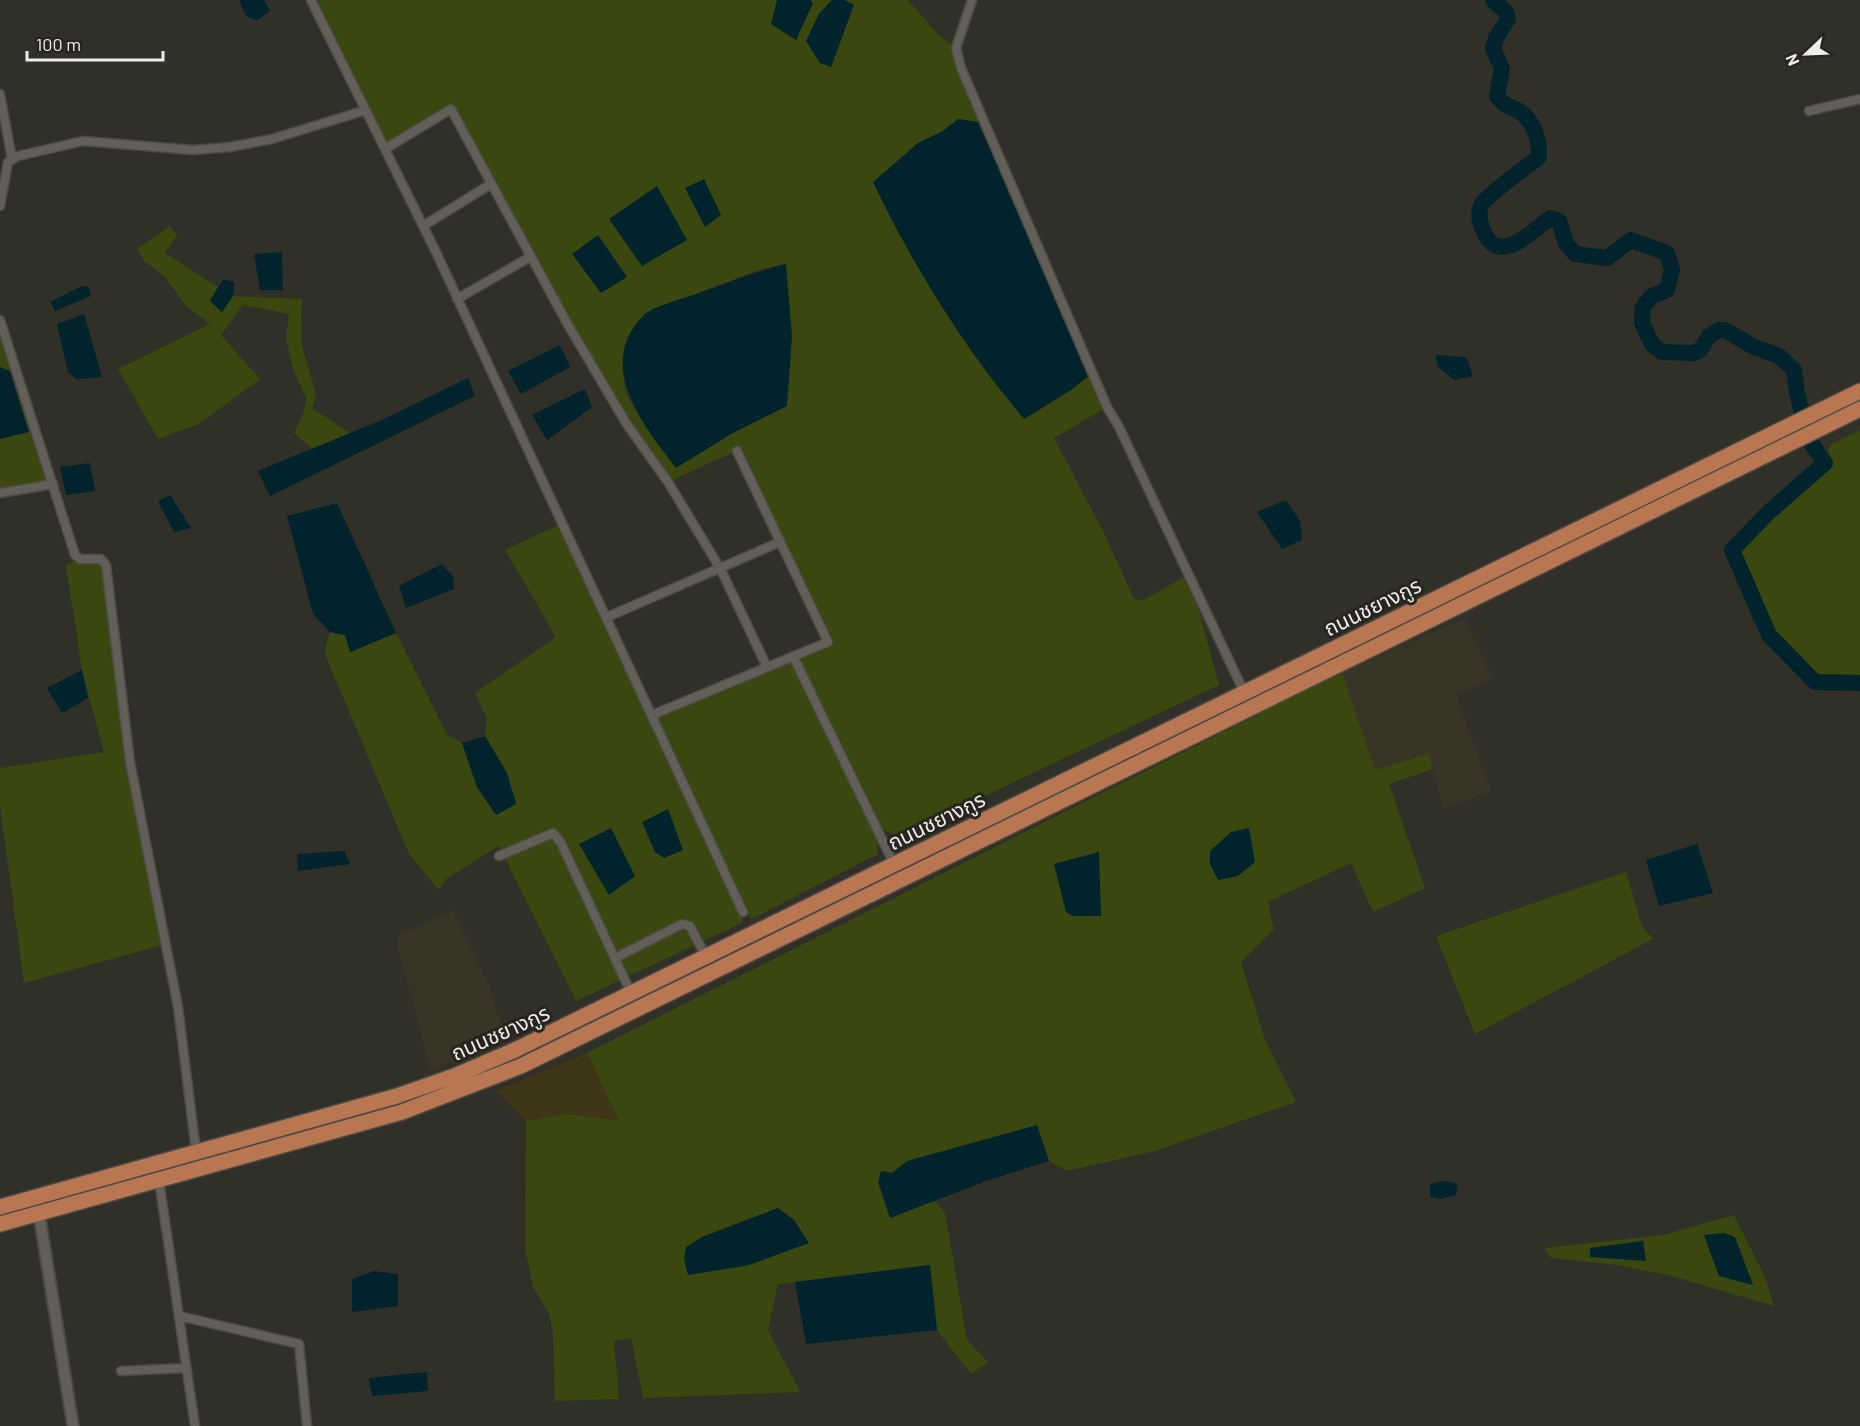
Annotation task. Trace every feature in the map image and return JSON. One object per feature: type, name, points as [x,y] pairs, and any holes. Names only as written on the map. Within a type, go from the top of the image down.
[{"type":"highway","name":"ถนนชยางกูร","points":[[0,1207],[398,1096],[457,1075],[706,957],[1860,391]]},
{"type":"highway","name":"ถนนชยางกูร","points":[[0,1224],[402,1112],[463,1091],[532,1061],[1860,409]]},
{"type":"highway","points":[[849,887],[857,902]]},
{"type":"street","points":[[311,0],[423,226],[743,912]]},
{"type":"street","points":[[972,0],[956,48],[961,68],[1107,407],[1123,435],[1244,693]]},
{"type":"street","points":[[0,94],[12,159]]},
{"type":"street","points":[[1809,111],[1860,99]]},
{"type":"street","points":[[385,149],[451,109],[530,257],[626,423],[668,482],[721,570],[767,667]]},
{"type":"street","points":[[0,206],[5,168],[12,159],[83,141],[193,150],[230,147],[280,136],[366,110]]},
{"type":"street","points":[[423,226],[491,184]]},
{"type":"street","points":[[457,299],[530,257]]},
{"type":"street","points":[[0,320],[75,555],[80,559],[101,559],[106,565],[130,762],[178,1007],[196,1151]]},
{"type":"street","points":[[652,715],[828,642],[736,451]]},
{"type":"street","points":[[0,492],[53,484]]},
{"type":"street","points":[[607,617],[721,570],[780,542]]},
{"type":"street","points":[[793,656],[894,864]]},
{"type":"street","points":[[499,856],[553,833],[561,843],[632,993]]},
{"type":"street","points":[[615,958],[682,924],[690,926],[706,957]]},
{"type":"street","points":[[159,1180],[195,1426]]},
{"type":"street","points":[[39,1213],[73,1426]]},
{"type":"street","points":[[179,1316],[299,1344],[307,1426]]},
{"type":"street","points":[[121,1371],[186,1368]]},
{"type":"shaded area","points":[[1465,618],[1493,679],[1456,695],[1491,791],[1444,809],[1429,753],[1375,770],[1342,672]]},
{"type":"shaded area","points":[[454,910],[489,986],[505,1036],[430,1071],[397,942],[401,934]]},
{"type":"green space","points":[[311,0],[908,0],[937,33],[956,48],[985,123],[958,119],[943,131],[918,143],[874,182],[924,275],[962,333],[1024,419],[1071,390],[1092,373],[1107,407],[1054,438],[1105,535],[1134,599],[1144,600],[1189,574],[1219,685],[900,836],[875,827],[878,854],[752,919],[743,913],[742,923],[576,1001],[499,846],[446,879],[439,890],[409,854],[324,652],[330,632],[345,635],[351,652],[396,633],[447,735],[462,743],[477,787],[496,815],[516,804],[507,773],[485,736],[487,718],[475,693],[556,637],[505,550],[563,523],[652,715],[827,642],[736,451],[668,482],[626,423],[451,109],[385,149]],"holes":[[[786,264],[787,406],[731,434],[647,430],[626,393],[622,367],[645,313],[759,270]]]},
{"type":"green space","points":[[170,226],[177,235],[165,253],[218,287],[210,301],[222,311],[233,296],[302,299],[301,342],[316,395],[312,408],[350,433],[313,449],[294,433],[303,414],[306,398],[293,369],[286,339],[289,314],[243,305],[221,335],[260,379],[199,424],[158,439],[118,369],[210,324],[186,306],[164,276],[144,261],[137,249]]},
{"type":"green space","points":[[5,336],[53,484],[0,492],[0,337]]},
{"type":"green space","points":[[1860,430],[1860,683],[1815,682],[1769,635],[1732,550],[1769,512],[1825,463],[1830,445]]},
{"type":"green space","points":[[80,559],[104,560],[130,762],[166,944],[24,983],[0,806],[0,768],[104,752],[82,670],[66,565]]},
{"type":"green space","points":[[1342,672],[1375,770],[1429,753],[1433,769],[1389,784],[1425,888],[1373,912],[1351,863],[1268,902],[1274,929],[1241,962],[1265,1040],[1296,1102],[1155,1151],[1067,1171],[1049,1161],[1037,1125],[901,1167],[892,1173],[890,1218],[934,1200],[945,1213],[967,1340],[988,1362],[971,1374],[937,1330],[930,1265],[778,1284],[768,1330],[800,1392],[643,1398],[631,1338],[614,1341],[619,1399],[555,1401],[553,1333],[549,1314],[533,1287],[525,1250],[526,1121],[568,1114],[618,1120],[587,1053]]},
{"type":"green space","points":[[1626,872],[1642,926],[1653,939],[1475,1034],[1436,936]]},
{"type":"green space","points":[[1734,1215],[1765,1277],[1774,1306],[1668,1275],[1617,1265],[1551,1258],[1544,1248],[1663,1235]]},
{"type":"sand","points":[[587,1053],[618,1120],[568,1114],[526,1121],[495,1091]]},
{"type":"water","points":[[239,0],[264,0],[270,11],[257,20],[246,16]]},
{"type":"water","points":[[777,0],[810,0],[813,3],[796,40],[771,24]]},
{"type":"water","points":[[832,0],[845,0],[854,5],[831,67],[820,63],[806,41],[819,14]]},
{"type":"water","points":[[958,119],[985,123],[1092,373],[1071,390],[1024,419],[960,335],[905,244],[873,182],[918,143],[943,131]]},
{"type":"water","points":[[704,179],[721,215],[705,227],[685,188]]},
{"type":"water","points":[[657,186],[687,240],[642,266],[609,219]]},
{"type":"water","points":[[598,235],[627,277],[601,293],[572,254]]},
{"type":"water","points":[[282,252],[283,290],[260,290],[254,254]]},
{"type":"water","points":[[786,264],[792,336],[787,406],[731,434],[676,468],[650,433],[629,394],[624,374],[623,354],[630,334],[644,315],[655,308]]},
{"type":"water","points":[[223,279],[234,282],[233,296],[222,312],[210,301]]},
{"type":"water","points":[[82,286],[89,287],[91,296],[55,311],[50,302]]},
{"type":"water","points":[[84,314],[102,377],[76,379],[68,372],[57,324]]},
{"type":"water","points":[[560,345],[570,367],[521,394],[508,371]]},
{"type":"water","points":[[1436,355],[1466,357],[1473,376],[1454,380],[1437,366]]},
{"type":"water","points":[[0,367],[10,371],[29,432],[0,439]]},
{"type":"water","points":[[468,378],[475,396],[270,496],[258,471],[384,419]]},
{"type":"water","points":[[585,389],[592,407],[547,440],[532,415]]},
{"type":"water","points":[[90,463],[95,491],[66,495],[60,467]]},
{"type":"water","points":[[170,495],[191,528],[174,532],[158,501]]},
{"type":"water","points":[[1286,500],[1300,521],[1302,540],[1282,549],[1257,512]]},
{"type":"water","points":[[337,503],[396,633],[350,652],[345,635],[330,632],[313,614],[287,516]]},
{"type":"water","points":[[442,564],[453,577],[454,589],[406,608],[399,586]]},
{"type":"water","points":[[82,670],[88,698],[62,713],[47,688]]},
{"type":"water","points":[[485,736],[507,773],[516,804],[496,815],[477,787],[462,743]]},
{"type":"water","points":[[668,809],[683,850],[664,858],[655,852],[642,822]]},
{"type":"water","points":[[611,828],[635,876],[609,895],[579,844]]},
{"type":"water","points":[[1249,828],[1255,862],[1238,876],[1218,880],[1210,864],[1210,851],[1231,832]]},
{"type":"water","points":[[1697,844],[1713,893],[1659,906],[1646,860]]},
{"type":"water","points":[[344,851],[350,864],[298,871],[297,854]]},
{"type":"water","points":[[1099,852],[1101,916],[1073,916],[1066,912],[1054,864]]},
{"type":"water","points":[[1037,1125],[1049,1161],[986,1181],[890,1218],[878,1182],[881,1171],[892,1173],[907,1161]]},
{"type":"water","points":[[1443,1181],[1457,1184],[1456,1195],[1440,1199],[1430,1197],[1430,1184]]},
{"type":"water","points":[[778,1208],[794,1220],[809,1243],[749,1265],[688,1275],[684,1259],[686,1247],[702,1237]]},
{"type":"water","points":[[1724,1233],[1735,1237],[1753,1285],[1719,1276],[1704,1235]]},
{"type":"water","points":[[1643,1241],[1646,1261],[1590,1257],[1590,1248]]},
{"type":"water","points":[[930,1265],[937,1330],[806,1344],[795,1282]]},
{"type":"water","points":[[374,1271],[398,1274],[398,1306],[352,1312],[352,1279]]},
{"type":"water","points":[[427,1372],[428,1391],[372,1396],[369,1378]]},
{"type":"waterway","points":[[1493,0],[1506,12],[1508,19],[1496,38],[1493,48],[1502,69],[1497,96],[1504,104],[1527,118],[1537,137],[1539,157],[1482,204],[1479,214],[1483,230],[1489,241],[1497,246],[1506,247],[1516,243],[1550,218],[1559,221],[1566,243],[1575,254],[1607,258],[1631,240],[1667,253],[1672,270],[1667,290],[1652,296],[1643,307],[1642,323],[1652,344],[1662,352],[1694,353],[1700,350],[1709,336],[1719,330],[1725,330],[1754,347],[1779,356],[1794,370],[1797,393],[1809,440],[1825,463],[1769,512],[1732,550],[1769,635],[1815,682],[1860,683]]}]
